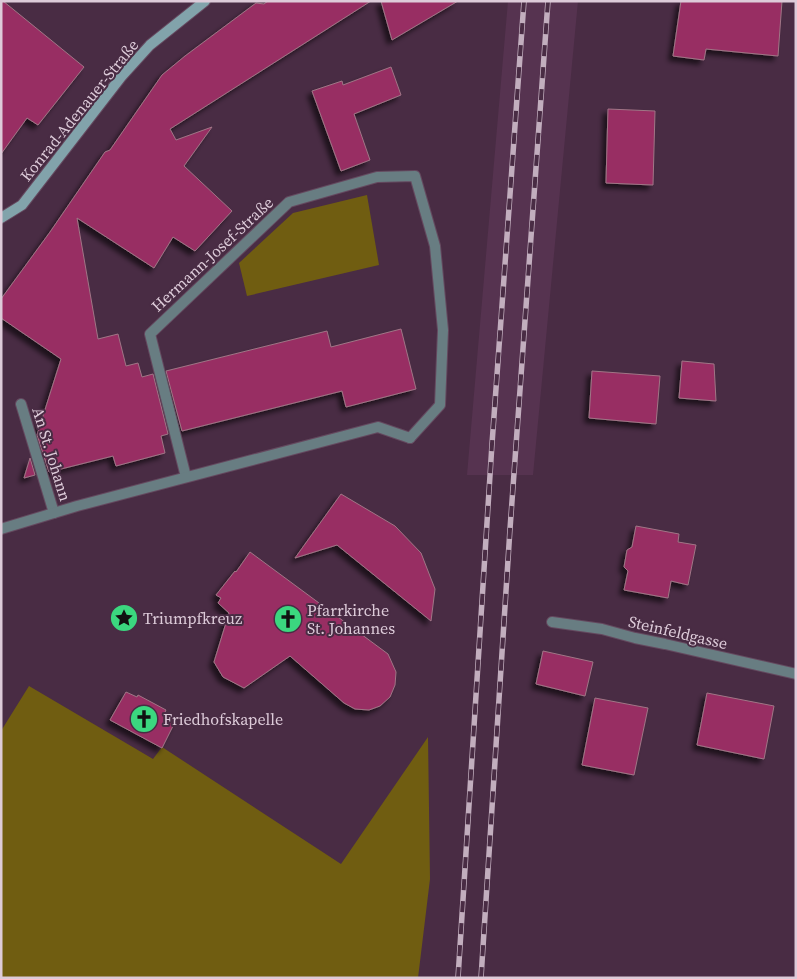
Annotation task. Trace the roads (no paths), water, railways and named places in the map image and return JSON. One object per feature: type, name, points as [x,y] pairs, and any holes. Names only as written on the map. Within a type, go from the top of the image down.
[{"type":"main road","name":"Konrad-Adenauer-Straße","points":[[1,218],[22,205],[113,87],[150,45],[205,1]]},
{"type":"street","name":"Hermann-Josef-Straße","points":[[1,529],[186,477],[378,427],[410,438],[440,405],[443,330],[435,246],[415,176],[377,177],[289,202],[150,334],[186,477]]},
{"type":"street","name":"An St. Johann","points":[[21,404],[54,513]]},
{"type":"street","name":"Steinfeldgasse","points":[[552,622],[602,630],[796,674]]},
{"type":"railway","points":[[458,978],[492,444],[524,1]]},
{"type":"railway","points":[[481,978],[510,529],[548,1]]},
{"type":"place","name":"Triumpfkreuz","points":[[124,618]]},
{"type":"place","name":"Pfarrkirche St. Johannes","points":[[288,619]]},
{"type":"place","name":"Friedhofskapelle","points":[[144,719]]}]
